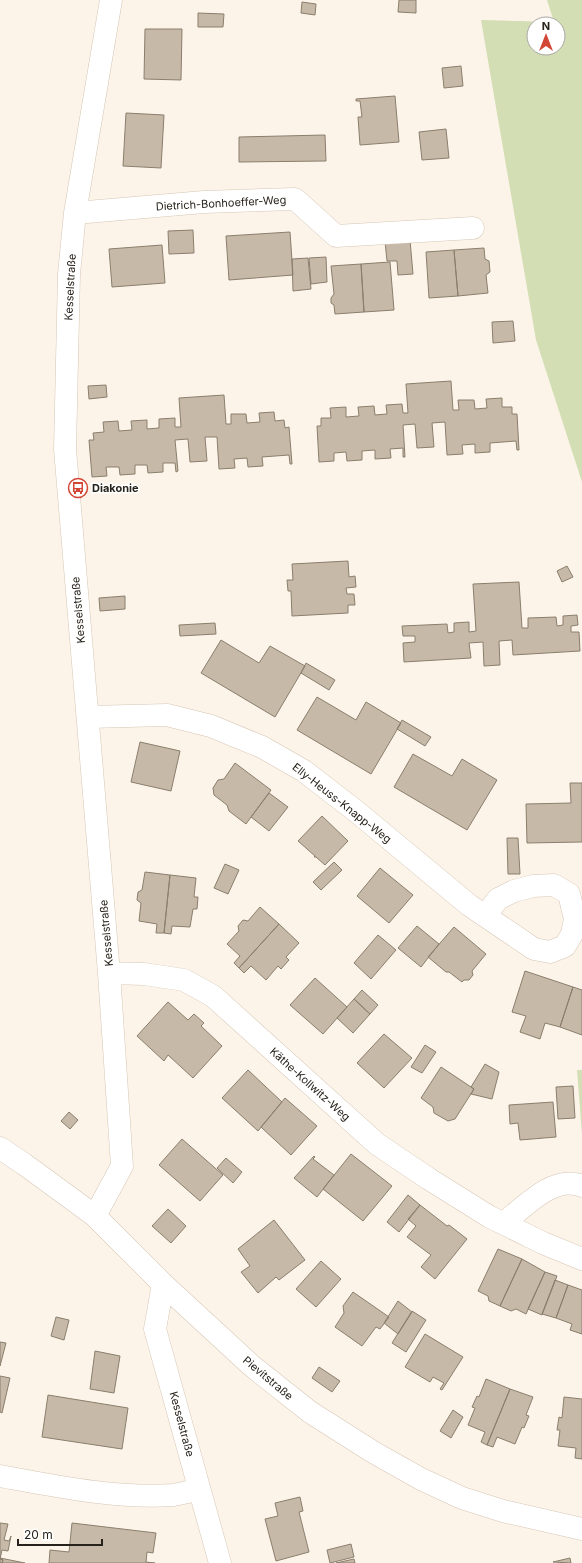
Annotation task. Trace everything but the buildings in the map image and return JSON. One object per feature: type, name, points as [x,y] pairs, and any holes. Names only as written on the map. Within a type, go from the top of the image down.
[{"type":"street","name":"Kesselstraße","points":[[95,1216],[122,1166],[109,973],[66,449],[69,274],[76,213],[111,0]]},
{"type":"street","name":"Dietrich-Bonhoeffer-Weg","points":[[76,213],[204,202],[295,199],[336,236],[473,228]]},
{"type":"street","name":"Elly-Heuss-Knapp-Weg","points":[[88,717],[167,715],[211,726],[262,747],[304,771],[357,812],[469,905],[485,916]]},
{"type":"street","name":"Käthe-Kollwitz-Weg","points":[[109,973],[144,974],[184,980],[213,996],[377,1144],[490,1217],[543,1243],[582,1258]]},
{"type":"street","name":"Pievitstraße","points":[[0,1148],[95,1216],[163,1284],[252,1366],[280,1390],[310,1412],[373,1452],[462,1498],[503,1511],[582,1529]]},
{"type":"street","points":[[504,1223],[545,1190],[562,1184],[582,1186]]},
{"type":"street","name":"Kesselstraße","points":[[163,1284],[156,1329],[220,1563]]},
{"type":"street","points":[[0,1476],[68,1488],[138,1496],[174,1495],[199,1489]]},
{"type":"green space","points":[[547,0],[582,0],[582,482],[536,340],[481,20],[526,21],[526,56],[566,56],[566,16],[552,16]]},
{"type":"green space","points":[[577,1070],[582,1070],[582,1134]]},
{"type":"place","name":"Diakonie","points":[[78,488]]}]
